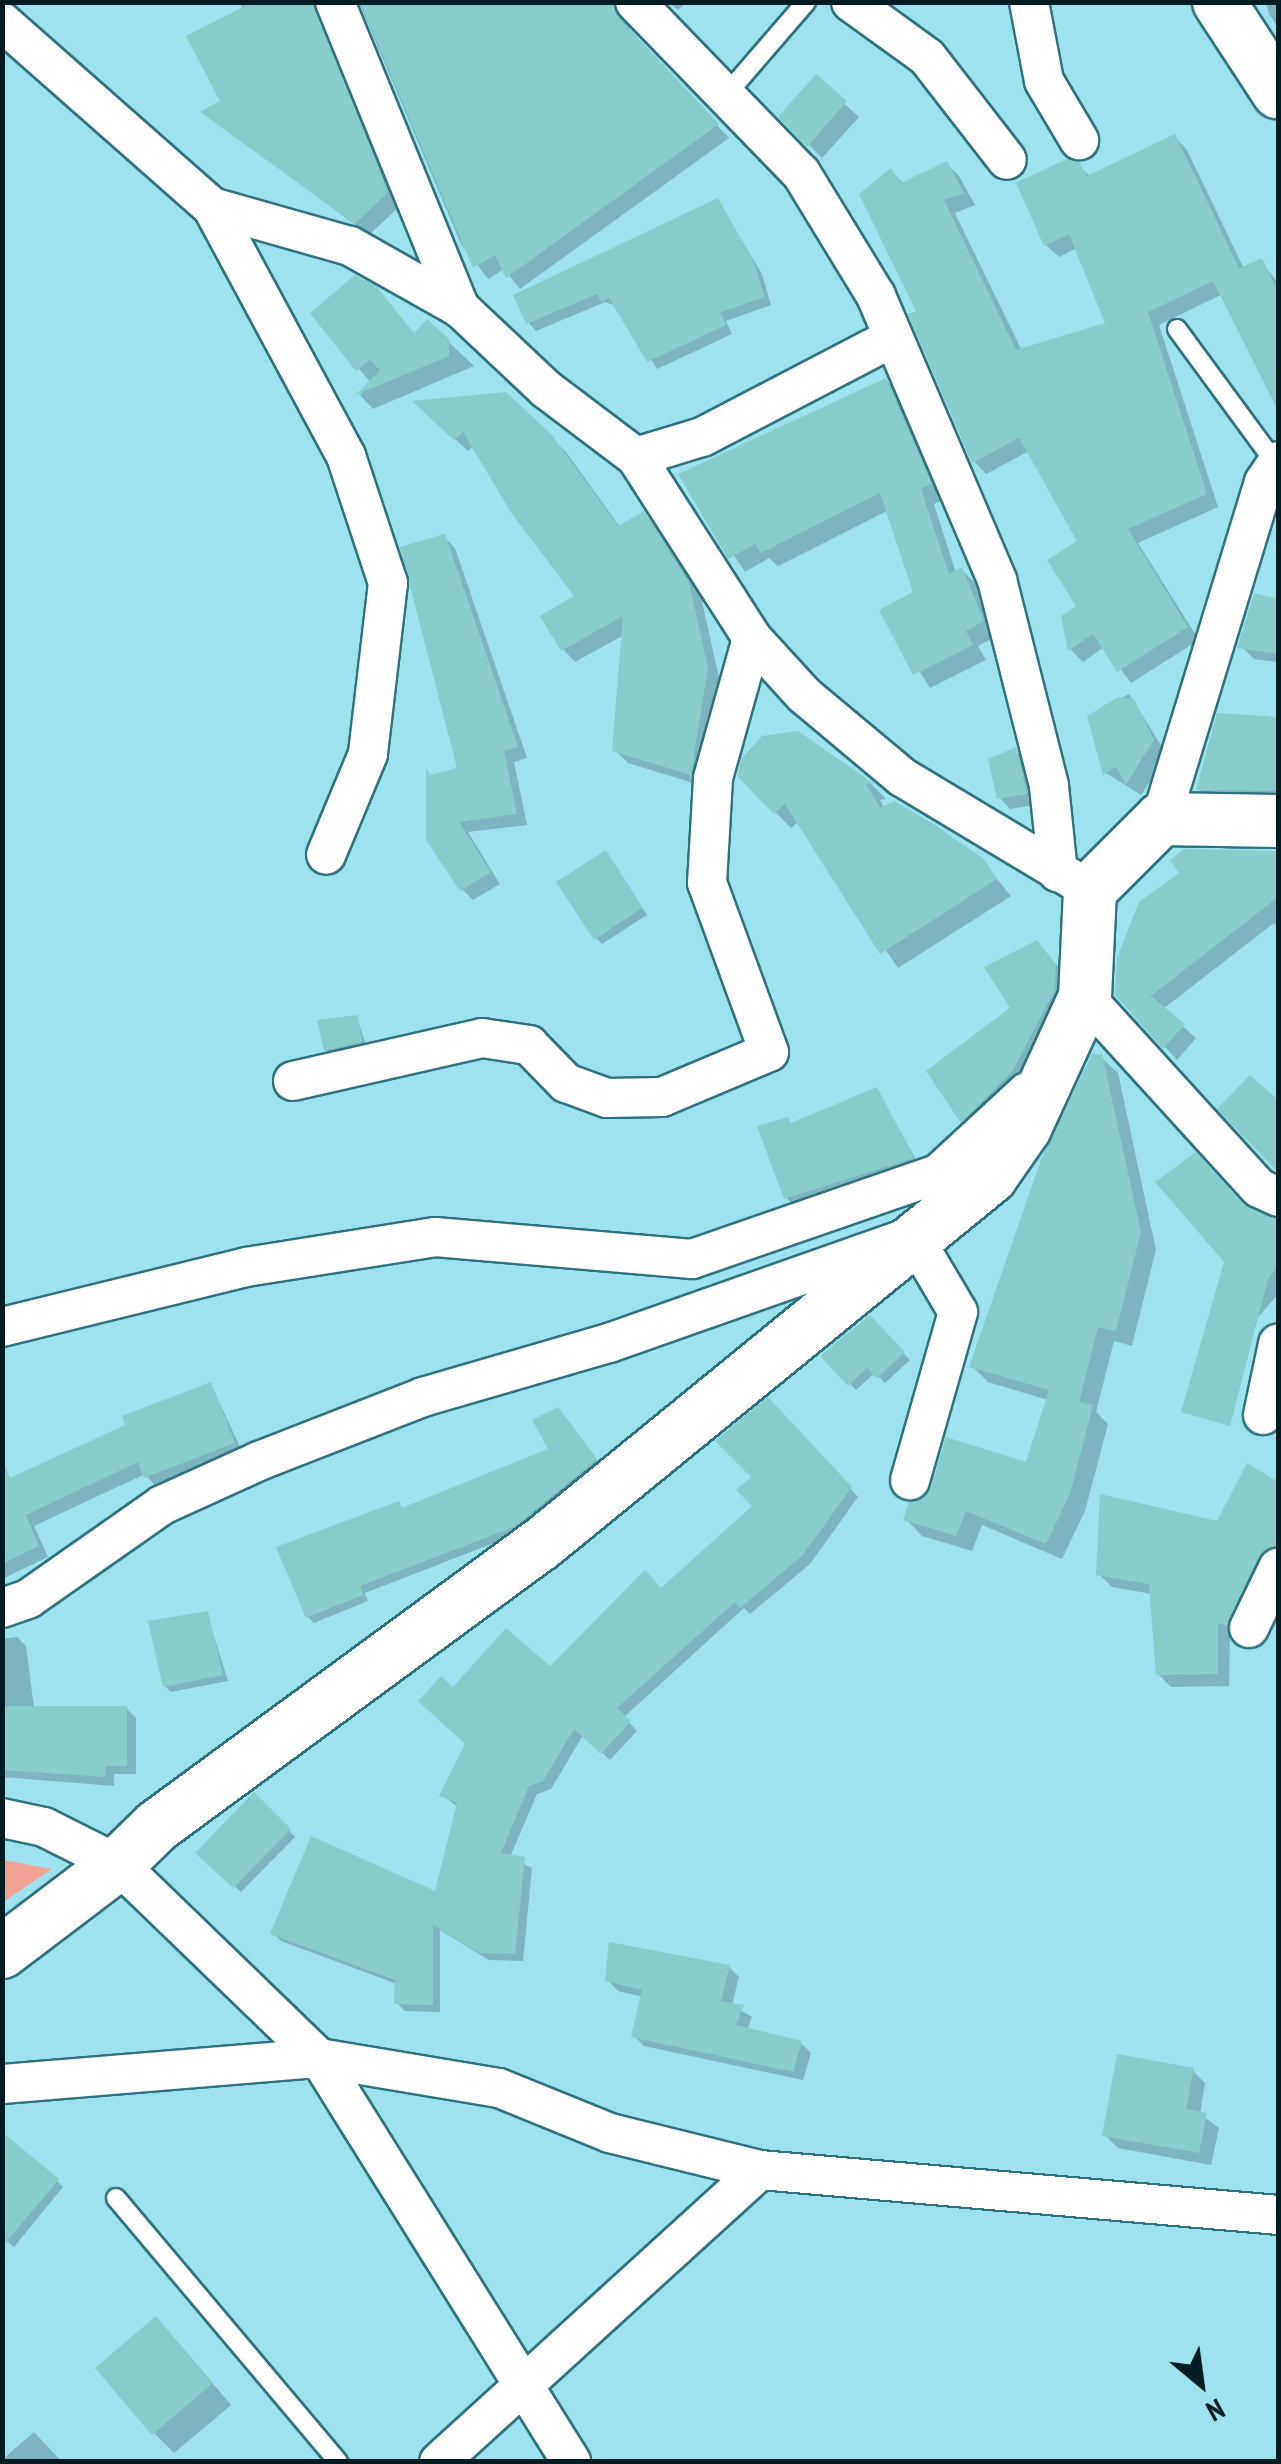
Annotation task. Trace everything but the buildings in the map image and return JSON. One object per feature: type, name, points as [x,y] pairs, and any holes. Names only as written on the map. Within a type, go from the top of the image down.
[{"type":"main road","points":[[1219,2],[1278,92]]},
{"type":"main road","points":[[2,1952],[118,1864],[158,1826],[540,1545],[912,1236],[991,1177],[1026,1128],[1086,998],[1074,881],[1161,819],[1278,822]]},
{"type":"street","points":[[334,2],[460,308]]},
{"type":"street","points":[[635,2],[801,173],[876,296],[997,580],[1074,881]]},
{"type":"street","points":[[852,2],[926,56],[1006,160]]},
{"type":"street","points":[[1029,2],[1044,82],[1079,140]]},
{"type":"street","points":[[2,22],[212,207],[346,456],[388,583],[368,754],[326,855]]},
{"type":"street","points":[[212,207],[350,246],[460,308],[546,389],[636,458],[752,638],[804,695],[902,777],[1074,881]]},
{"type":"street","points":[[636,458],[702,438],[892,338]]},
{"type":"street","points":[[1161,819],[1264,482],[1277,463]]},
{"type":"street","points":[[294,1081],[482,1038],[528,1045],[566,1082],[608,1098],[662,1098],[769,1052],[708,883],[713,778],[752,638]]},
{"type":"street","points":[[2,1327],[246,1267],[435,1237],[692,1259],[938,1174],[1018,1106],[1086,998],[1259,1188],[1278,1197]]},
{"type":"street","points":[[2,1608],[28,1599],[162,1505],[259,1461],[423,1396],[609,1343],[912,1236],[958,1312],[910,1480]]},
{"type":"street","points":[[1263,1414],[1278,1344]]},
{"type":"street","points":[[1249,1628],[1278,1568]]},
{"type":"street","points":[[2,1818],[44,1827],[118,1864],[319,2058],[526,2379],[571,2462]]},
{"type":"street","points":[[2,2084],[319,2058],[499,2088],[610,2133],[760,2170],[1278,2214]]},
{"type":"street","points":[[439,2462],[760,2170]]},
{"type":"lane","points":[[725,96],[806,2]]},
{"type":"lane","points":[[1178,329],[1277,463]]},
{"type":"lane","points":[[116,2198],[338,2462]]},
{"type":"shaded area","points":[[3,1860],[52,1869],[3,1902]]}]
